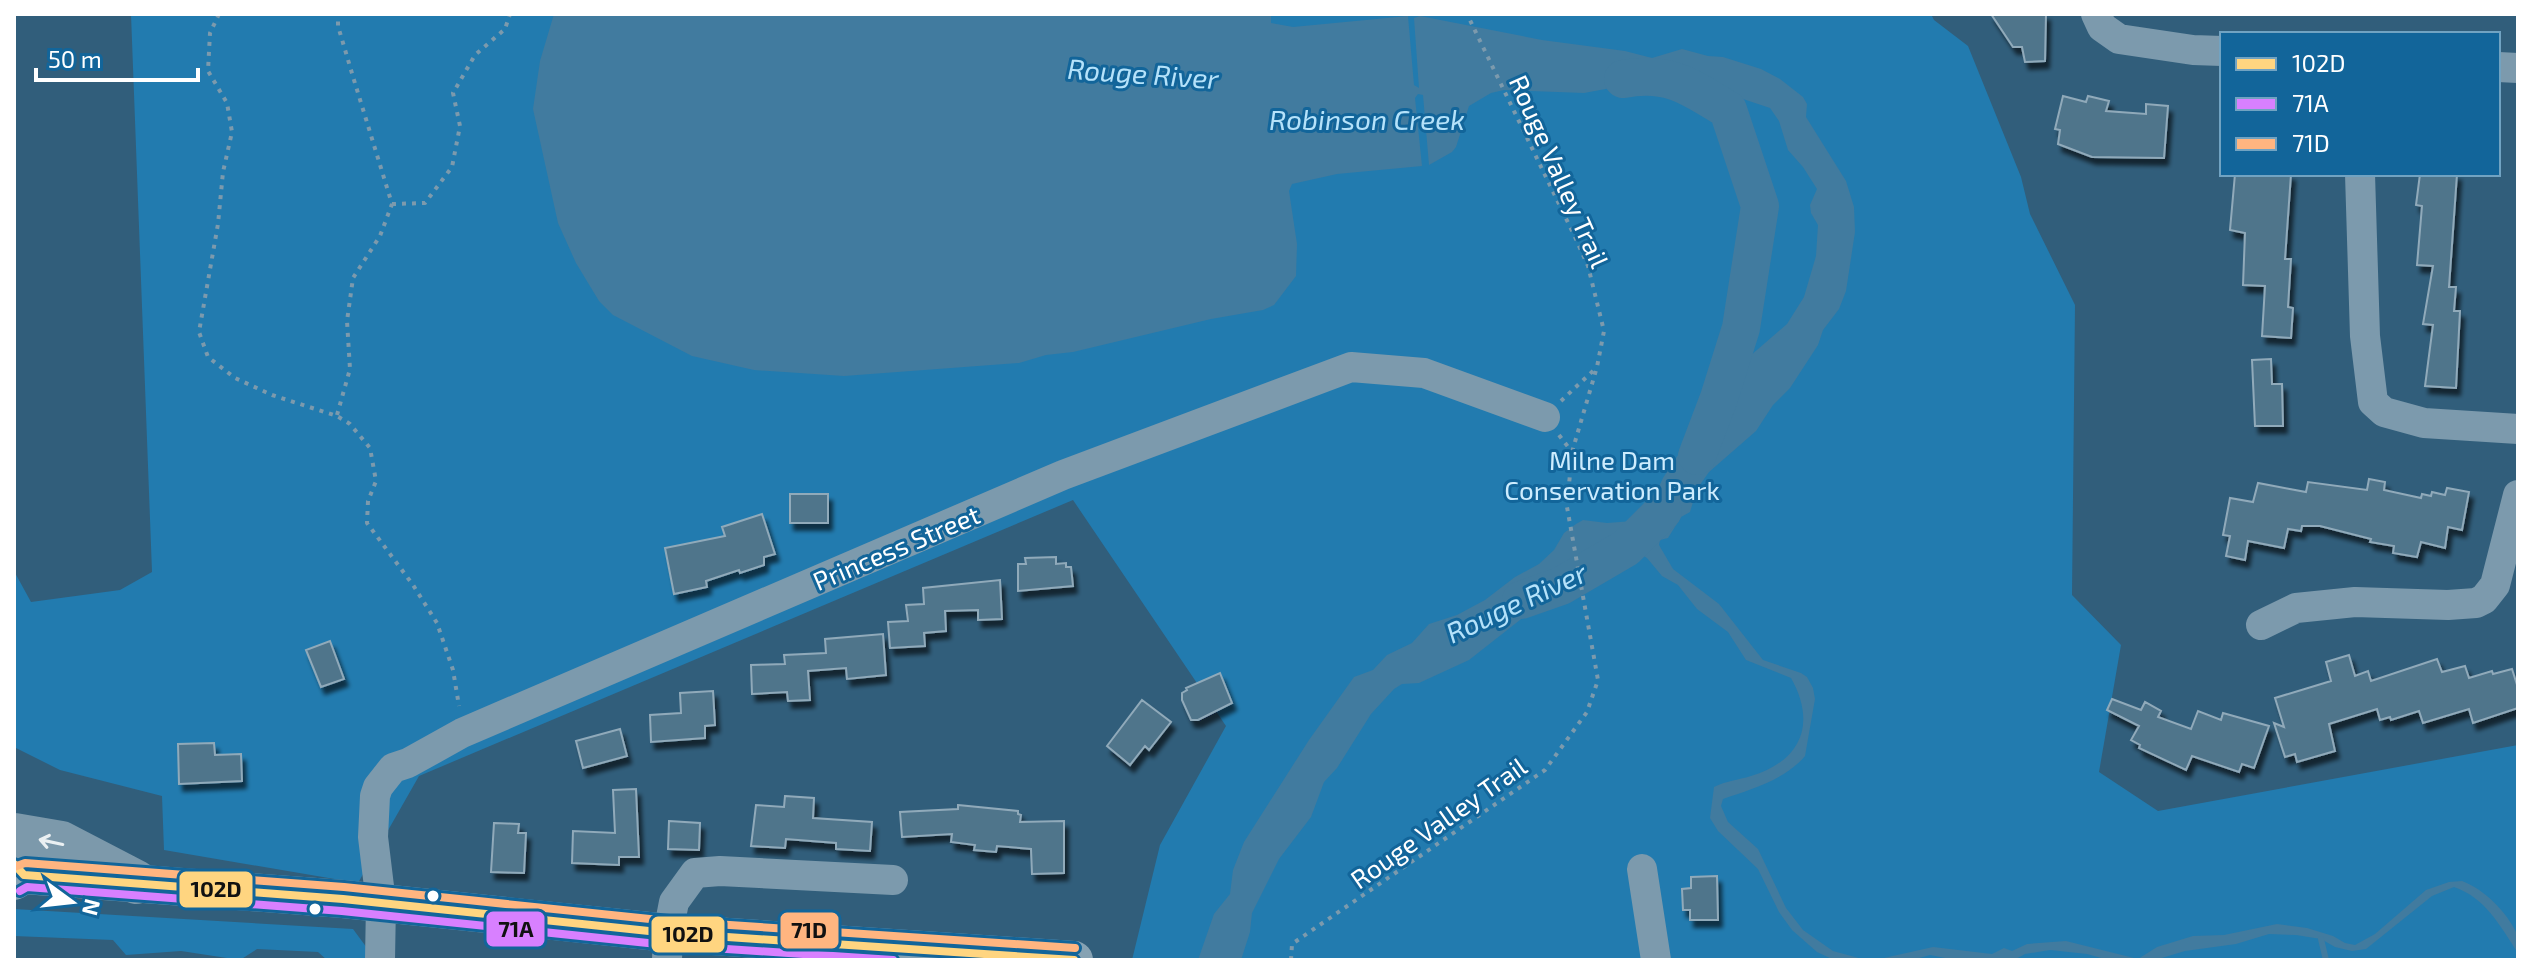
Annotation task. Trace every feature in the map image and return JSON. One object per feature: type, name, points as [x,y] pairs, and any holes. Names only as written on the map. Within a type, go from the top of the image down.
[{"type":"highway","points":[[17,864],[61,843],[136,882]]},
{"type":"main road","points":[[136,882],[381,903],[668,947],[1074,960]]},
{"type":"street","points":[[2096,14],[2102,27],[2119,39],[2220,51]]},
{"type":"street","points":[[2360,176],[2365,336],[2373,402],[2384,412],[2424,423],[2518,429]]},
{"type":"street","name":"Princess Street","points":[[380,960],[381,903],[373,837],[378,787],[393,768],[462,733],[1063,475],[1351,367],[1424,373],[1545,417]]},
{"type":"street","points":[[2261,625],[2296,608],[2355,602],[2448,605],[2476,603],[2484,599],[2495,585],[2518,495]]},
{"type":"street","points":[[1642,869],[1656,960]]},
{"type":"street","points":[[668,947],[674,902],[695,873],[720,871],[893,880]]},
{"type":"path","points":[[219,14],[210,33],[208,71],[227,103],[232,132],[199,332],[208,357],[235,378],[272,395],[337,416],[350,424],[370,448],[376,481],[368,501],[367,523],[437,623],[453,670],[462,733]]},
{"type":"path","points":[[337,416],[350,369],[347,321],[353,278],[380,236],[392,204],[338,26],[338,14]]},
{"type":"path","points":[[392,204],[425,203],[452,167],[460,126],[453,93],[475,55],[505,29],[510,14]]},
{"type":"path","name":"Rouge Valley Trail","points":[[1291,960],[1292,944],[1545,770],[1587,712],[1598,680],[1567,507],[1572,452],[1597,367],[1604,331],[1588,266],[1467,14]]},
{"type":"green space","name":"Milne Dam Conservation Park","points":[[131,14],[1931,14],[1934,20],[1968,46],[2021,177],[2030,214],[2075,305],[2072,595],[2121,645],[2099,772],[2158,811],[2518,745],[2518,960],[1132,960],[1160,845],[1226,726],[1073,500],[419,776],[358,883],[164,850],[162,796],[60,770],[14,747],[14,571],[31,602],[120,590],[152,572]]},
{"type":"green space","points":[[14,909],[353,929],[367,948],[368,960],[327,960],[318,952],[257,949],[240,960],[181,951],[126,955],[113,940],[14,936]]},
{"type":"water","name":"Robinson Creek","points":[[554,14],[1271,14],[1271,23],[1293,27],[1408,16],[1414,85],[1419,88],[1414,18],[1420,16],[1652,58],[1682,49],[1723,57],[1761,69],[1780,79],[1803,97],[1807,104],[1806,117],[1846,181],[1854,207],[1855,232],[1846,291],[1839,309],[1823,330],[1818,345],[1790,388],[1773,405],[1756,431],[1709,472],[1697,489],[1690,512],[1681,517],[1668,538],[1660,540],[1659,545],[1673,569],[1719,604],[1763,660],[1801,673],[1813,688],[1815,699],[1805,756],[1778,778],[1723,799],[1721,806],[1728,822],[1758,849],[1786,908],[1803,930],[1833,951],[1866,960],[1834,960],[1817,952],[1792,930],[1779,912],[1758,869],[1718,831],[1710,818],[1714,787],[1768,769],[1782,761],[1800,739],[1803,711],[1791,678],[1746,660],[1728,632],[1697,609],[1678,585],[1662,576],[1647,558],[1626,546],[1587,559],[1572,574],[1556,601],[1525,616],[1469,660],[1419,683],[1402,684],[1394,689],[1371,714],[1337,768],[1324,782],[1311,817],[1279,859],[1252,913],[1241,960],[1198,960],[1214,914],[1230,894],[1233,870],[1244,842],[1309,740],[1354,677],[1373,670],[1387,655],[1412,643],[1429,624],[1457,615],[1485,600],[1515,577],[1539,564],[1554,550],[1564,533],[1576,524],[1583,520],[1607,523],[1633,521],[1649,508],[1680,452],[1730,390],[1750,356],[1787,324],[1804,297],[1816,256],[1818,225],[1810,205],[1817,189],[1788,150],[1779,121],[1770,108],[1689,81],[1670,79],[1584,93],[1504,90],[1491,93],[1469,106],[1456,147],[1429,165],[1423,95],[1418,94],[1415,98],[1422,166],[1337,174],[1292,184],[1289,191],[1297,244],[1296,276],[1274,305],[1263,310],[1019,363],[844,376],[754,370],[692,356],[613,315],[599,301],[576,263],[558,223],[533,109],[540,61]]},
{"type":"water","points":[[2462,881],[2486,895],[2507,918],[2518,936],[2518,953],[2484,906],[2454,887],[2432,896],[2366,949],[2352,951],[2335,947],[2321,939],[2269,934],[2236,944],[2185,951],[2155,960],[2108,960],[2050,950],[2025,954],[2014,960],[1955,960],[1930,955],[1912,960],[1875,960],[1933,947],[1992,954],[2004,948],[2012,951],[2027,944],[2066,941],[2138,959],[2157,947],[2193,936],[2224,935],[2277,924],[2307,928],[2355,945],[2375,934],[2426,890]]},
{"type":"building","points":[[1991,14],[2046,14],[2045,61],[2025,62],[2022,47],[2013,47]]},
{"type":"building","points":[[2063,96],[2086,102],[2088,96],[2109,101],[2106,111],[2146,114],[2146,104],[2168,106],[2164,158],[2092,157],[2058,144],[2060,130],[2055,129]]},
{"type":"building","points":[[2235,176],[2291,176],[2285,259],[2291,259],[2288,307],[2293,308],[2291,338],[2262,336],[2265,286],[2243,285],[2245,233],[2230,230]]},
{"type":"building","points":[[2420,176],[2457,176],[2449,287],[2456,287],[2454,311],[2460,311],[2456,388],[2425,386],[2433,325],[2423,324],[2433,266],[2417,265],[2422,206],[2416,205]]},
{"type":"building","points":[[2271,359],[2272,384],[2282,384],[2283,426],[2255,426],[2252,360]]},
{"type":"building","points":[[2369,479],[2385,482],[2384,490],[2421,498],[2422,494],[2431,496],[2432,492],[2445,495],[2447,488],[2469,492],[2462,530],[2448,527],[2445,548],[2421,542],[2417,557],[2393,553],[2394,546],[2370,542],[2371,539],[2320,526],[2302,526],[2301,531],[2288,529],[2284,548],[2248,541],[2245,560],[2226,556],[2230,536],[2223,535],[2230,498],[2253,502],[2258,483],[2306,492],[2308,482],[2367,490]]},
{"type":"building","points":[[790,494],[828,494],[828,523],[790,523]]},
{"type":"building","points":[[762,514],[775,554],[764,557],[764,565],[706,581],[707,587],[674,594],[665,548],[725,536],[722,527]]},
{"type":"building","points":[[1056,557],[1056,564],[1066,563],[1066,567],[1071,567],[1073,586],[1018,591],[1018,564],[1026,564],[1025,558]]},
{"type":"building","points":[[1000,580],[1002,619],[978,620],[978,610],[945,611],[946,631],[924,633],[925,646],[890,648],[888,622],[908,621],[906,605],[924,604],[923,588]]},
{"type":"building","points":[[883,634],[886,675],[847,679],[846,668],[808,671],[810,700],[788,701],[787,692],[752,694],[751,665],[785,664],[784,655],[826,653],[825,639]]},
{"type":"building","points":[[330,641],[344,679],[321,687],[306,650]]},
{"type":"building","points":[[2349,655],[2355,676],[2368,671],[2371,681],[2437,659],[2442,672],[2465,666],[2469,678],[2512,669],[2518,688],[2518,708],[2473,723],[2469,709],[2423,723],[2419,711],[2391,720],[2390,717],[2380,720],[2377,709],[2329,724],[2335,751],[2297,762],[2295,754],[2285,757],[2274,723],[2284,727],[2275,698],[2331,681],[2326,662]]},
{"type":"building","points":[[1220,673],[1232,703],[1198,720],[1191,720],[1182,693],[1186,688]]},
{"type":"building","points":[[713,691],[715,725],[705,726],[705,738],[651,742],[650,715],[681,713],[680,693]]},
{"type":"building","points":[[2112,699],[2141,710],[2145,702],[2161,711],[2158,717],[2191,729],[2198,711],[2221,720],[2223,713],[2269,726],[2254,768],[2242,764],[2239,772],[2192,756],[2186,770],[2139,748],[2140,745],[2131,740],[2139,726],[2107,710]]},
{"type":"building","points":[[1142,700],[1171,722],[1149,750],[1145,746],[1130,765],[1107,746]]},
{"type":"building","points":[[620,729],[627,756],[583,768],[576,741]]},
{"type":"building","points":[[214,743],[215,755],[241,754],[242,781],[179,784],[178,744]]},
{"type":"building","points":[[636,789],[639,857],[619,857],[619,865],[572,863],[573,831],[615,833],[613,790]]},
{"type":"building","points":[[785,796],[814,798],[813,818],[872,822],[870,851],[836,849],[836,843],[786,839],[785,848],[751,846],[756,805],[784,807]]},
{"type":"building","points":[[958,805],[1018,811],[1020,822],[1064,821],[1064,873],[1032,874],[1031,849],[997,846],[996,852],[974,850],[975,845],[951,842],[952,834],[902,837],[900,812],[958,809]]},
{"type":"building","points":[[669,821],[700,823],[699,850],[668,849]]},
{"type":"building","points":[[494,823],[519,824],[518,833],[526,833],[524,873],[491,872]]},
{"type":"building","points":[[1717,876],[1718,920],[1690,920],[1690,910],[1683,910],[1682,889],[1691,888],[1691,877]]},
{"type":"waterway","name":"Rouge River","points":[[1623,79],[1653,77],[1678,82],[1728,110],[1760,206],[1741,328],[1697,456]]},
{"type":"waterway","name":"Rouge River","points":[[1521,600],[1561,586],[1626,548],[1663,511]]},
{"type":"waterway","points":[[2321,939],[2326,960]]},
{"type":"transit line","name":"71D","points":[[14,867],[25,863],[344,887],[669,921],[1075,948]]},
{"type":"transit line","name":"102D","points":[[14,864],[24,875],[343,899],[668,933],[1074,960]]},
{"type":"transit line","name":"71A","points":[[20,891],[27,887],[342,911],[667,945],[893,960]]}]
